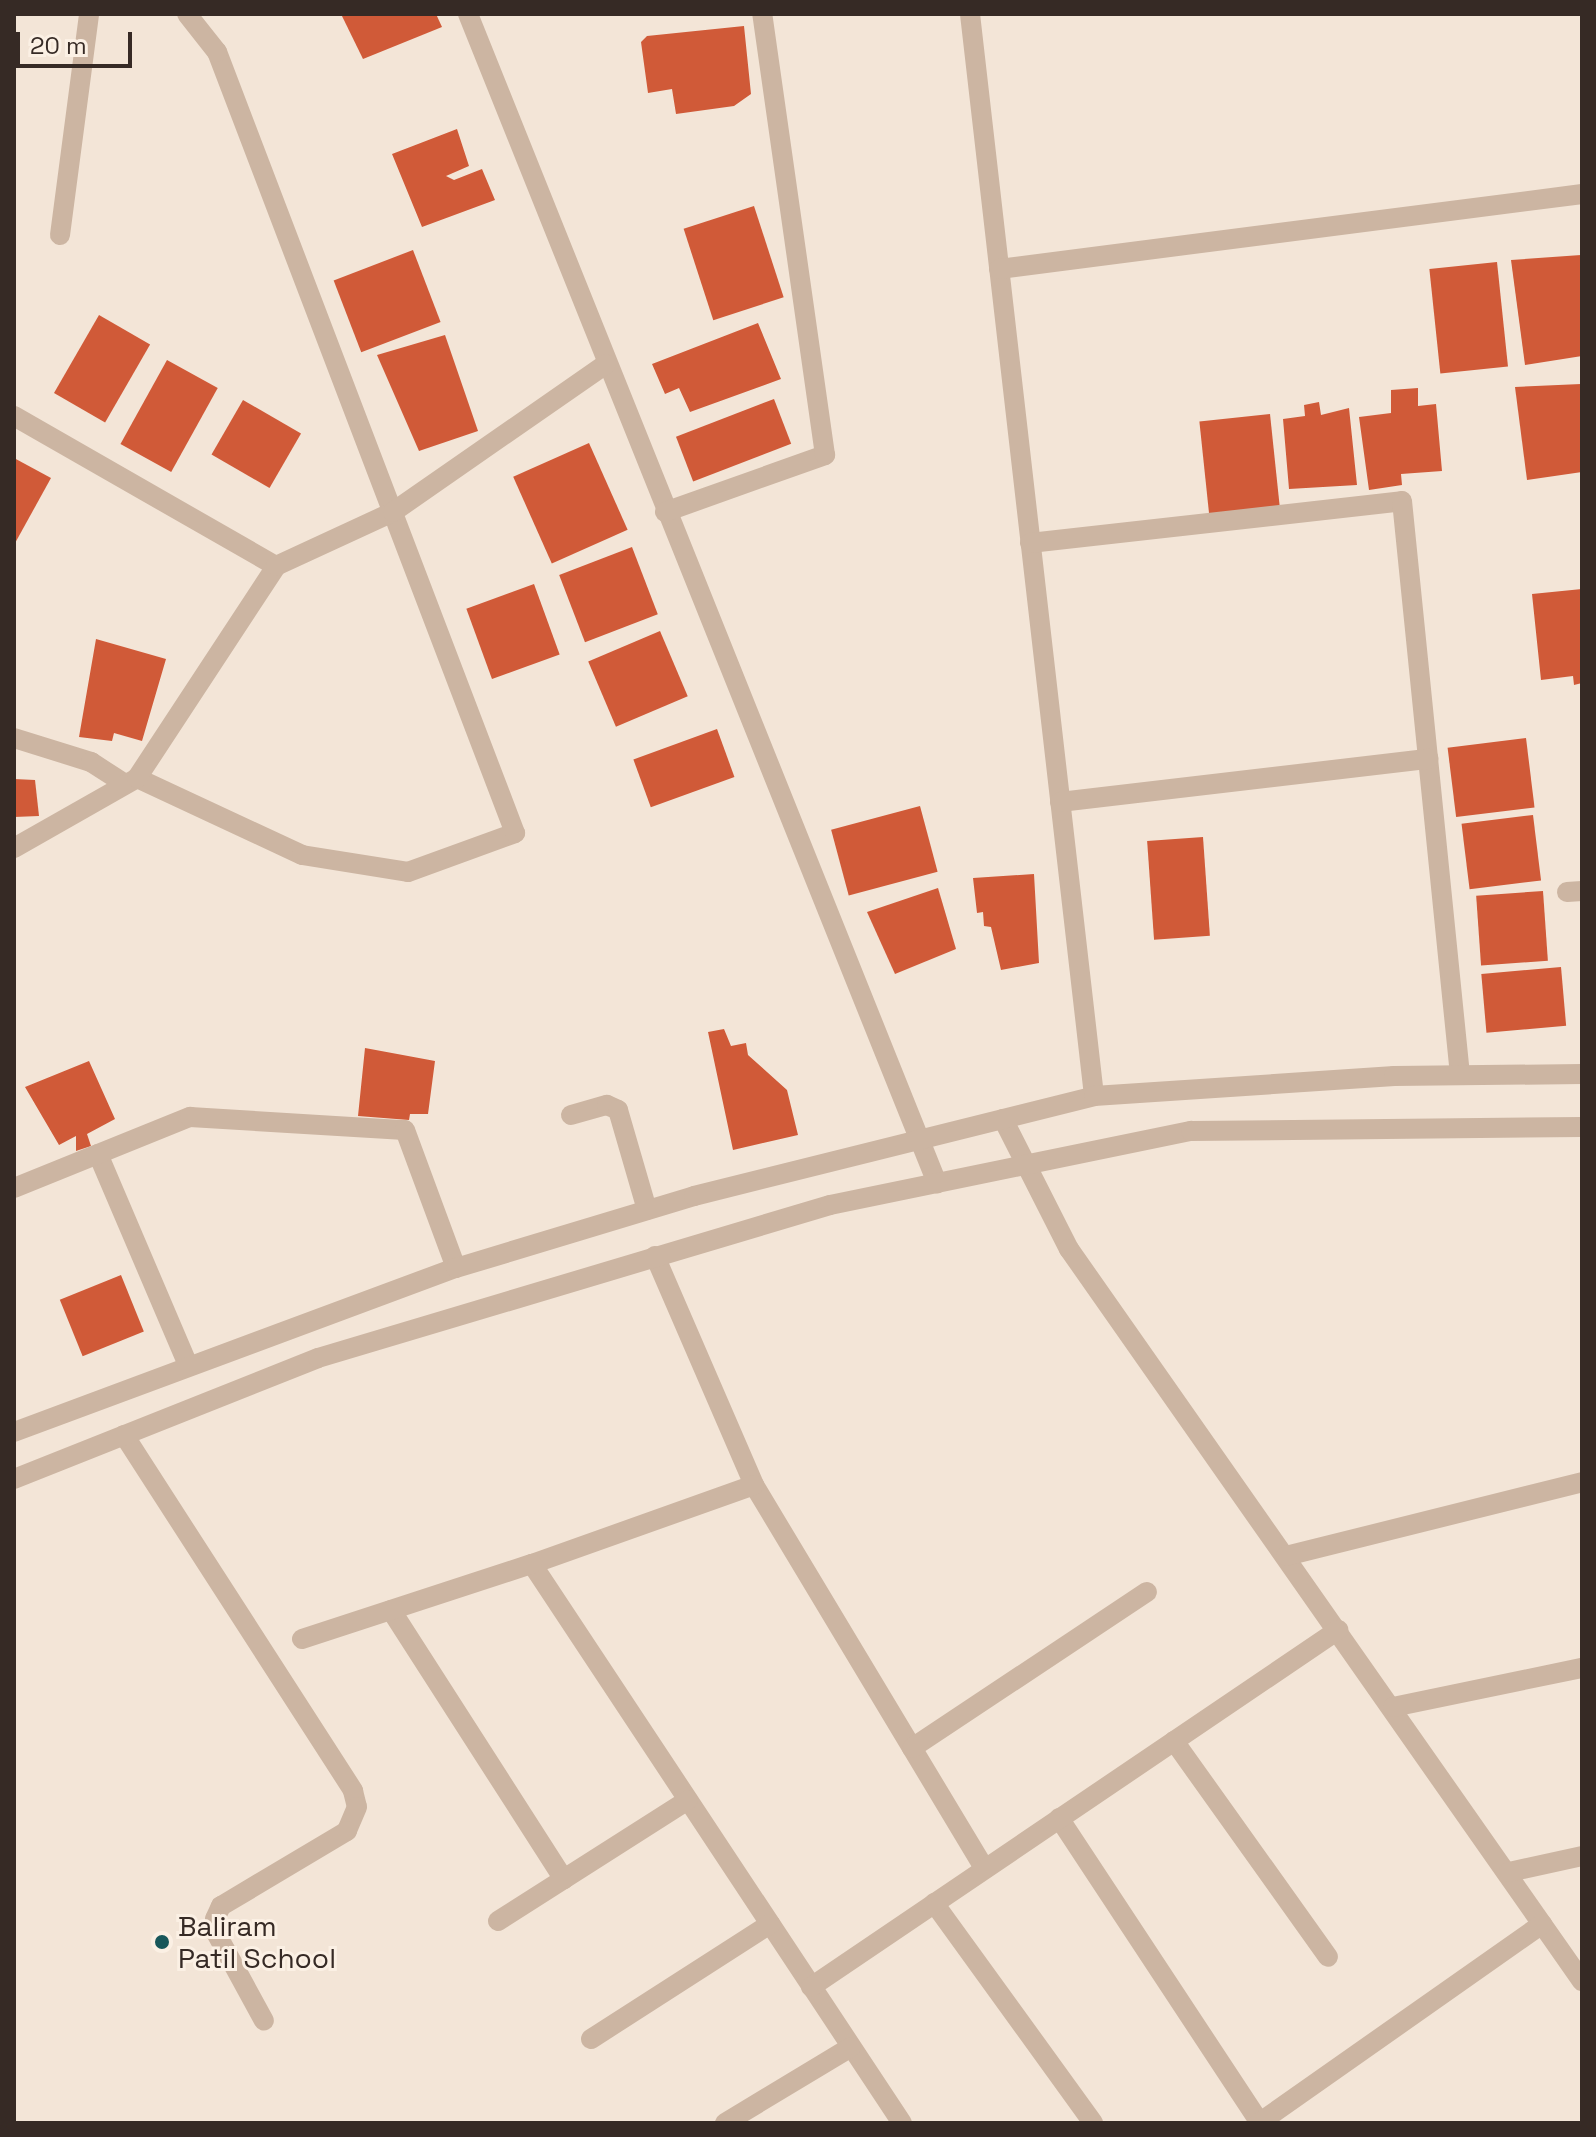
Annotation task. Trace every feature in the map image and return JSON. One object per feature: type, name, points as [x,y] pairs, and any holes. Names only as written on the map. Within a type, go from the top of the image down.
[{"type":"street","points":[[60,235],[89,14]]},
{"type":"street","points":[[14,738],[91,762],[302,855],[408,872],[515,833],[217,52],[187,14]]},
{"type":"street","points":[[468,14],[665,512],[937,1183]]},
{"type":"street","points":[[665,512],[825,455],[762,14]]},
{"type":"street","points":[[970,14],[1094,1096]]},
{"type":"street","points":[[999,269],[1582,194]]},
{"type":"street","points":[[14,848],[131,781],[276,566],[393,512],[606,364]]},
{"type":"street","points":[[14,416],[276,566]]},
{"type":"street","points":[[1030,543],[1402,501],[1460,1075]]},
{"type":"street","points":[[1060,802],[1428,759]]},
{"type":"street","points":[[14,1432],[456,1268],[647,1210],[1094,1096],[1460,1075],[1582,1074]]},
{"type":"street","points":[[571,1115],[607,1105],[618,1110],[647,1210]]},
{"type":"street","points":[[14,1188],[190,1117],[405,1130],[456,1268]]},
{"type":"street","points":[[1003,1119],[1069,1249],[1509,1872],[1582,1981]]},
{"type":"street","points":[[14,1479],[318,1358],[830,1205],[1191,1131],[1582,1127]]},
{"type":"street","points":[[98,1154],[188,1365]]},
{"type":"street","points":[[655,1256],[754,1485],[985,1869]]},
{"type":"street","points":[[124,1435],[353,1791],[357,1807],[347,1831],[221,1906],[215,1919],[215,1931],[264,2021]]},
{"type":"street","points":[[1286,1556],[1582,1482]]},
{"type":"street","points":[[302,1639],[532,1564],[754,1485]]},
{"type":"street","points":[[532,1564],[902,2123]]},
{"type":"street","points":[[912,1748],[1147,1592]]},
{"type":"street","points":[[391,1610],[564,1879]]},
{"type":"street","points":[[811,1987],[1338,1630]]},
{"type":"street","points":[[1393,1707],[1582,1668]]},
{"type":"street","points":[[1174,1741],[1328,1957]]},
{"type":"street","points":[[498,1921],[688,1800]]},
{"type":"street","points":[[1059,1818],[1259,2123],[1542,1924]]},
{"type":"street","points":[[1509,1872],[1582,1856]]},
{"type":"street","points":[[934,1903],[1093,2123]]},
{"type":"street","points":[[591,2039],[770,1924]]},
{"type":"street","points":[[725,2123],[851,2047]]},
{"type":"building","points":[[341,14],[436,14],[442,27],[363,59]]},
{"type":"building","points":[[744,26],[751,94],[734,106],[676,114],[672,89],[648,93],[641,42],[647,36]]},
{"type":"building","points":[[457,129],[469,166],[446,176],[454,180],[482,169],[495,200],[422,227],[392,154]]},
{"type":"building","points":[[754,206],[784,297],[713,320],[684,229]]},
{"type":"building","points":[[413,250],[441,322],[361,352],[334,280]]},
{"type":"building","points":[[1581,255],[1582,356],[1525,365],[1511,260]]},
{"type":"building","points":[[1497,262],[1508,366],[1440,374],[1429,269]]},
{"type":"building","points":[[99,315],[150,344],[105,422],[54,393]]},
{"type":"building","points":[[758,323],[781,379],[690,412],[679,388],[665,394],[652,364]]},
{"type":"building","points":[[445,335],[478,431],[419,451],[377,355]]},
{"type":"building","points":[[167,360],[218,388],[171,472],[120,444]]},
{"type":"building","points":[[1581,384],[1582,472],[1527,480],[1515,387]]},
{"type":"building","points":[[1418,388],[1418,406],[1436,404],[1442,471],[1401,474],[1402,485],[1369,490],[1359,417],[1391,413],[1391,390]]},
{"type":"building","points":[[774,399],[791,444],[693,481],[676,437]]},
{"type":"building","points":[[243,400],[301,434],[270,488],[212,455]]},
{"type":"building","points":[[1319,402],[1321,415],[1349,408],[1357,485],[1289,489],[1283,419],[1305,416],[1304,405]]},
{"type":"building","points":[[1270,414],[1280,506],[1209,514],[1199,421]]},
{"type":"building","points":[[589,443],[628,530],[552,564],[513,477]]},
{"type":"building","points":[[14,458],[51,478],[14,545]]},
{"type":"building","points":[[632,547],[658,614],[585,642],[559,575]]},
{"type":"building","points":[[534,584],[560,654],[492,679],[466,609]]},
{"type":"building","points":[[1582,589],[1582,683],[1574,685],[1573,676],[1541,680],[1532,594]]},
{"type":"building","points":[[660,631],[688,696],[616,727],[588,661]]},
{"type":"building","points":[[96,639],[166,659],[142,741],[114,733],[112,741],[79,737]]},
{"type":"building","points":[[717,729],[734,777],[651,807],[633,759]]},
{"type":"building","points":[[1526,738],[1535,807],[1456,817],[1448,748]]},
{"type":"building","points":[[14,779],[35,780],[39,816],[14,817]]},
{"type":"building","points":[[920,806],[938,872],[849,895],[831,830]]},
{"type":"building","points":[[1533,815],[1541,881],[1470,889],[1462,824]]},
{"type":"building","points":[[1203,837],[1210,936],[1154,940],[1147,841]]},
{"type":"building","points":[[1034,874],[1039,963],[1001,970],[991,927],[984,926],[983,912],[977,913],[973,878]]},
{"type":"building","points":[[938,888],[956,949],[895,974],[867,912]]},
{"type":"building","points":[[1543,891],[1548,961],[1481,966],[1476,896]]},
{"type":"building","points":[[1561,967],[1566,1026],[1486,1033],[1481,974]]},
{"type":"building","points":[[724,1029],[731,1046],[746,1043],[748,1055],[787,1090],[798,1135],[733,1150],[708,1032]]},
{"type":"building","points":[[365,1048],[435,1061],[428,1114],[410,1114],[409,1120],[358,1116]]},
{"type":"building","points":[[89,1061],[115,1119],[87,1134],[91,1146],[76,1151],[76,1136],[59,1145],[25,1087]]},
{"type":"building","points":[[121,1275],[144,1332],[83,1356],[60,1300]]},
{"type":"place","name":"Baliram Patil School","points":[[162,1942]]}]
